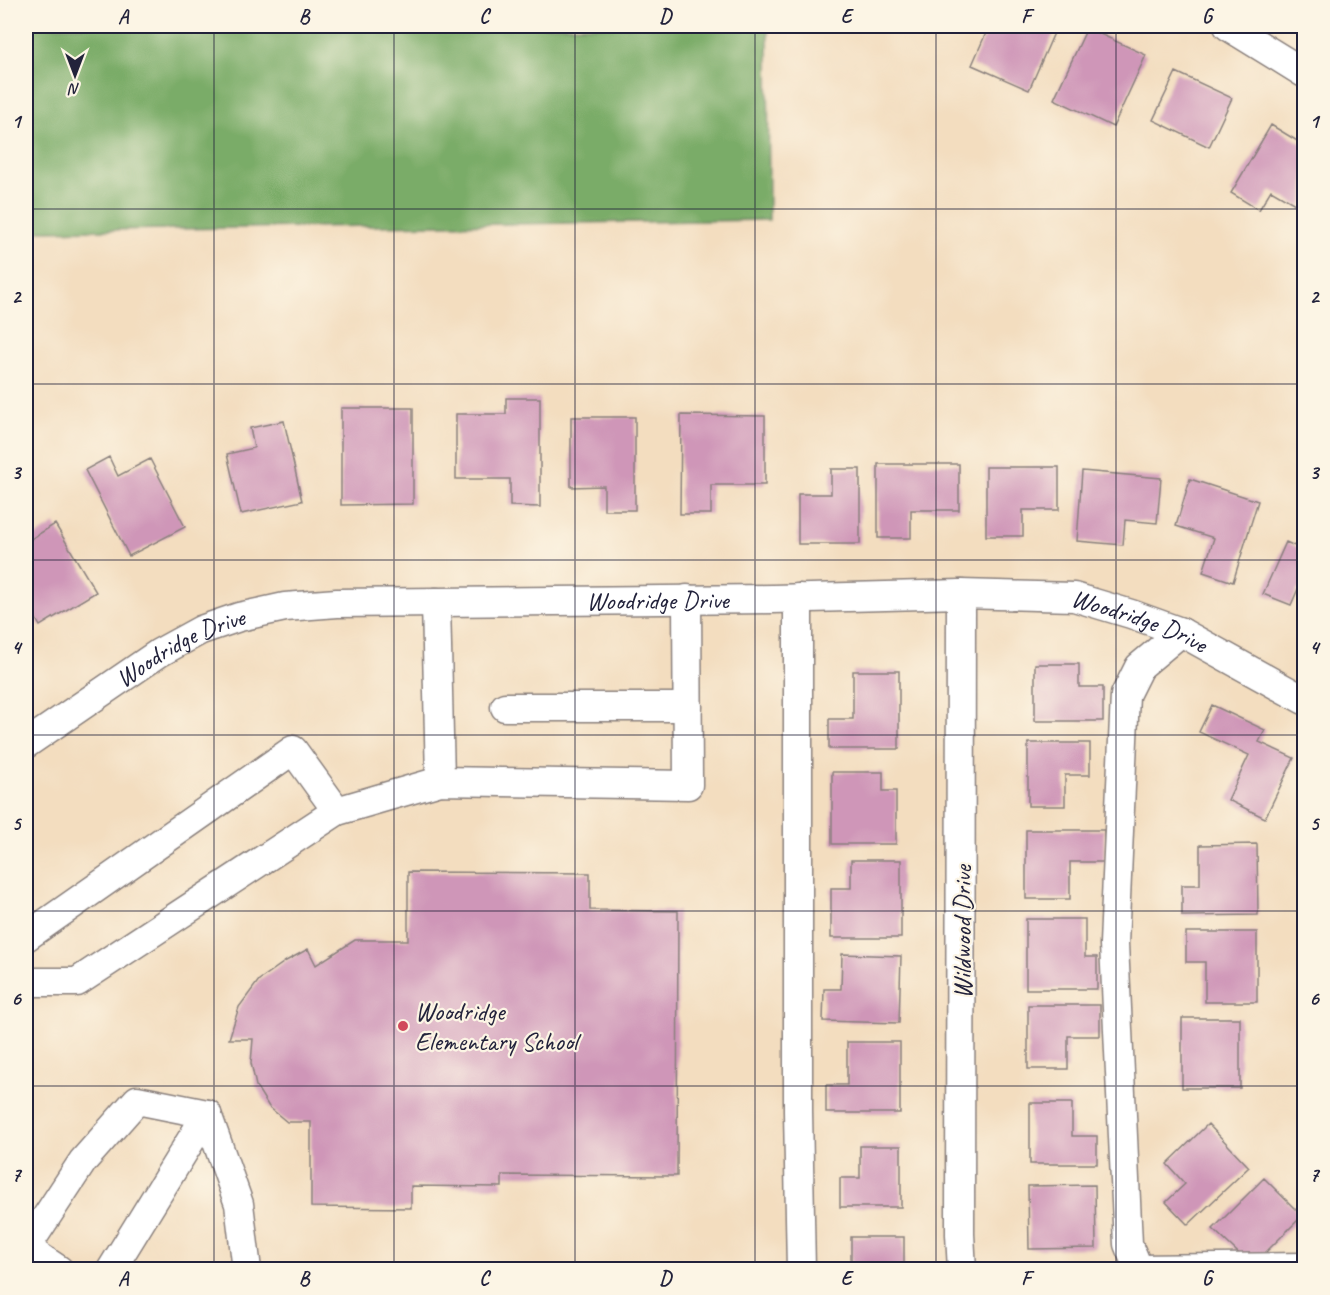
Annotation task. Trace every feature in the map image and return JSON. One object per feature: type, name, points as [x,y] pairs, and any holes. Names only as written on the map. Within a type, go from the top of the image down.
[{"type":"street","points":[[1228,26],[1305,73]]},
{"type":"street","name":"Woodridge Drive","points":[[26,744],[159,653],[201,630],[239,617],[296,606],[337,603],[961,594],[1074,597],[1181,632],[1305,699]]},
{"type":"street","name":"Wildwood Drive","points":[[961,594],[960,1234],[962,1269]]},
{"type":"street","points":[[798,598],[798,1111],[801,1269]]},
{"type":"street","points":[[26,981],[76,982],[337,811],[440,781],[688,785],[687,599]]},
{"type":"street","points":[[436,602],[440,781]]},
{"type":"street","points":[[1181,632],[1139,667],[1125,694],[1114,944],[1128,1244],[1139,1269],[1305,1266]]},
{"type":"street","points":[[505,707],[688,707]]},
{"type":"street","points":[[26,937],[293,750],[337,811]]},
{"type":"street","points":[[59,1269],[26,1248],[83,1161],[137,1100],[207,1114]]},
{"type":"street","points":[[111,1269],[207,1114]]},
{"type":"street","points":[[207,1114],[239,1204],[247,1269]]},
{"type":"green space","points":[[26,26],[768,26],[769,220],[35,231],[26,243]]},
{"type":"building","points":[[989,26],[1057,26],[1029,90],[972,65]]},
{"type":"building","points":[[1087,28],[1146,55],[1113,127],[1054,99]]},
{"type":"building","points":[[1176,72],[1232,98],[1209,147],[1153,120]]},
{"type":"building","points":[[1271,125],[1304,145],[1304,199],[1300,207],[1271,190],[1259,210],[1231,193]]},
{"type":"building","points":[[506,398],[540,398],[540,507],[510,506],[510,479],[456,479],[456,414],[506,414]]},
{"type":"building","points":[[341,408],[413,408],[413,504],[341,505]]},
{"type":"building","points":[[681,415],[765,416],[765,485],[711,485],[711,514],[680,514]]},
{"type":"building","points":[[571,417],[635,417],[635,510],[604,510],[604,486],[571,487]]},
{"type":"building","points":[[284,421],[302,501],[241,514],[227,454],[254,448],[250,428]]},
{"type":"building","points":[[109,457],[118,476],[150,459],[185,527],[129,556],[85,470]]},
{"type":"building","points":[[878,464],[959,464],[959,510],[911,510],[911,538],[878,538]]},
{"type":"building","points":[[986,467],[1059,467],[1059,510],[1023,510],[1023,536],[986,536]]},
{"type":"building","points":[[831,469],[860,469],[860,544],[798,544],[798,494],[831,494]]},
{"type":"building","points":[[1082,471],[1161,478],[1157,523],[1125,520],[1123,545],[1077,541]]},
{"type":"building","points":[[1190,479],[1258,501],[1233,582],[1203,572],[1214,538],[1176,526]]},
{"type":"building","points":[[55,524],[96,592],[40,626],[26,601],[26,542]]},
{"type":"building","points":[[1286,542],[1304,550],[1304,592],[1298,589],[1291,605],[1263,594]]},
{"type":"building","points":[[1035,664],[1079,664],[1079,687],[1103,687],[1103,721],[1035,721]]},
{"type":"building","points":[[853,671],[899,671],[899,749],[829,749],[829,719],[853,719]]},
{"type":"building","points":[[1212,705],[1265,730],[1259,742],[1294,758],[1265,818],[1228,800],[1249,755],[1199,732]]},
{"type":"building","points":[[1028,743],[1090,743],[1090,775],[1065,775],[1065,806],[1028,806]]},
{"type":"building","points":[[832,772],[883,772],[883,791],[896,791],[896,844],[832,844]]},
{"type":"building","points":[[1026,830],[1104,830],[1104,862],[1070,862],[1070,899],[1026,899]]},
{"type":"building","points":[[1257,844],[1258,915],[1182,916],[1182,885],[1200,885],[1200,845]]},
{"type":"building","points":[[851,860],[901,860],[901,938],[831,938],[831,888],[851,888]]},
{"type":"building","points":[[408,872],[590,873],[590,910],[678,911],[677,1176],[502,1175],[502,1187],[411,1186],[411,1208],[311,1207],[311,1122],[287,1122],[269,1107],[256,1086],[251,1063],[253,1039],[229,1039],[239,1007],[259,980],[286,961],[308,949],[316,965],[355,940],[408,940]]},
{"type":"building","points":[[1026,919],[1085,919],[1085,957],[1097,957],[1097,989],[1026,989]]},
{"type":"building","points":[[1186,932],[1257,932],[1257,1002],[1205,1002],[1205,962],[1186,962]]},
{"type":"building","points":[[842,954],[901,956],[899,1023],[823,1021],[824,989],[841,989]]},
{"type":"building","points":[[1028,1005],[1100,1005],[1100,1036],[1068,1036],[1068,1069],[1028,1069]]},
{"type":"building","points":[[1182,1018],[1240,1018],[1240,1088],[1182,1088]]},
{"type":"building","points":[[847,1042],[900,1042],[900,1113],[826,1113],[826,1085],[847,1085]]},
{"type":"building","points":[[1030,1103],[1072,1103],[1072,1136],[1097,1136],[1097,1164],[1030,1164]]},
{"type":"building","points":[[1208,1124],[1249,1167],[1188,1225],[1166,1202],[1185,1184],[1167,1164]]},
{"type":"building","points":[[860,1146],[901,1146],[901,1207],[840,1207],[840,1178],[860,1178]]},
{"type":"building","points":[[1264,1178],[1302,1216],[1252,1266],[1213,1229]]},
{"type":"building","points":[[1095,1185],[1096,1248],[1029,1249],[1028,1186]]},
{"type":"building","points":[[851,1237],[904,1237],[904,1270],[851,1270]]},
{"type":"place","name":"Woodridge Elementary School","points":[[403,1026]]}]
